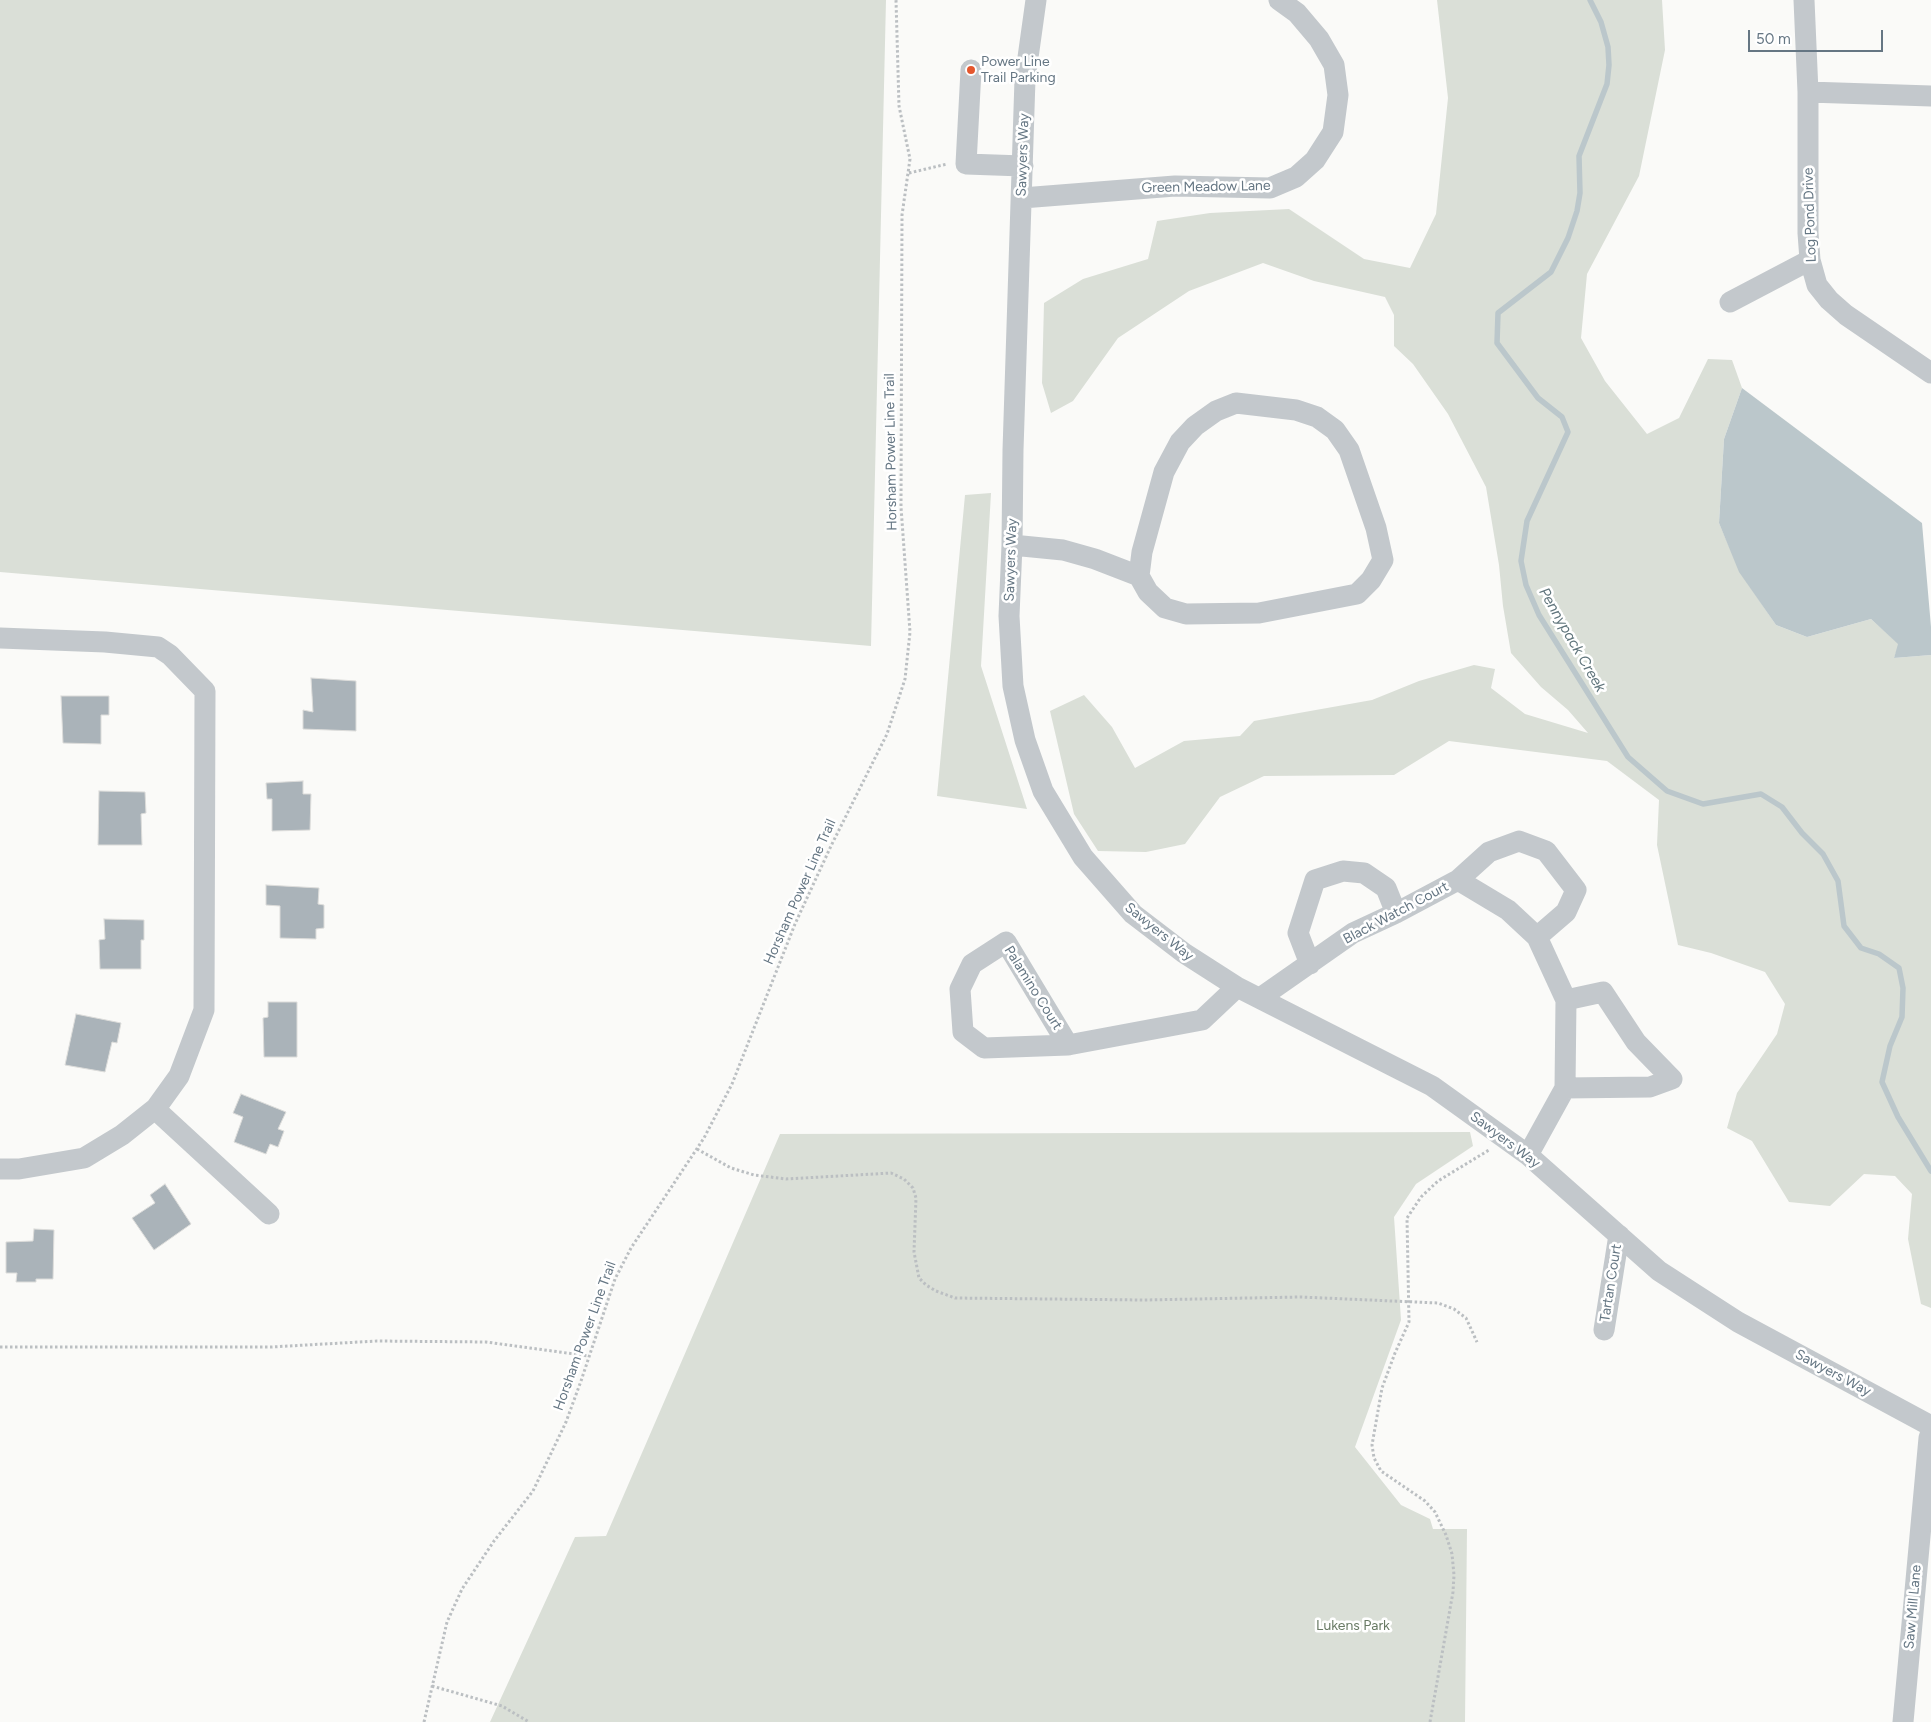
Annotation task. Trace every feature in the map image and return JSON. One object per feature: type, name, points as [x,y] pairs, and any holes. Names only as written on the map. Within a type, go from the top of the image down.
[{"type":"street","name":"Sawyers Way","points":[[1036,0],[1025,80],[1009,616],[1013,686],[1025,740],[1043,791],[1083,857],[1133,914],[1184,953],[1237,987],[1432,1086],[1528,1155],[1659,1271],[1738,1322],[1931,1426]]},
{"type":"street","name":"Green Meadow Lane","points":[[1022,198],[1175,186],[1270,188],[1296,177],[1315,160],[1333,132],[1338,95],[1334,65],[1319,40],[1297,13],[1279,0]]},
{"type":"street","name":"Log Pond Drive","points":[[1804,0],[1808,92],[1810,260],[1817,285],[1829,300],[1846,315],[1931,373]]},
{"type":"street","points":[[971,70],[966,164],[1023,166]]},
{"type":"street","points":[[1808,92],[1931,96]]},
{"type":"street","points":[[1730,302],[1810,260]]},
{"type":"street","points":[[1012,544],[1063,550],[1095,559],[1139,576],[1148,592],[1165,608],[1186,614],[1259,613],[1357,594],[1371,580],[1383,560],[1376,528],[1349,450],[1335,430],[1317,417],[1296,410],[1236,403],[1216,411],[1195,426],[1180,442],[1164,472],[1142,552],[1139,576]]},
{"type":"street","points":[[0,638],[105,642],[158,647],[170,655],[205,691],[204,1010],[179,1076],[155,1109],[122,1135],[84,1158],[19,1169],[0,1169]]},
{"type":"street","name":"Black Watch Court","points":[[1260,998],[1353,933],[1396,913],[1458,880],[1489,852],[1518,841],[1546,851],[1576,890],[1566,912],[1537,937]]},
{"type":"street","points":[[1310,964],[1298,932],[1315,880],[1343,871],[1364,874],[1386,888],[1396,913]]},
{"type":"street","name":"Black Watch Court","points":[[1458,880],[1508,910],[1537,937],[1566,1000],[1565,1088],[1528,1155]]},
{"type":"street","name":"Palamino Court","points":[[1068,1045],[1006,942],[972,964],[960,989],[963,1032],[984,1048],[1068,1045],[1202,1020],[1237,987]]},
{"type":"street","points":[[1565,1088],[1650,1087],[1672,1079],[1636,1042],[1603,992],[1566,1000]]},
{"type":"street","points":[[155,1109],[269,1214]]},
{"type":"street","name":"Tartan Court","points":[[1604,1330],[1619,1236]]},
{"type":"street","name":"Saw Mill Lane","points":[[1902,1722],[1931,1432]]},
{"type":"path","name":"Horsham Power Line Trail","points":[[424,1722],[447,1622],[462,1589],[494,1541],[533,1491],[566,1422],[615,1280],[631,1248],[704,1138],[732,1084],[795,924],[887,734],[905,679],[910,632],[901,507],[902,215],[910,159],[899,106],[896,0]]},
{"type":"path","points":[[909,173],[941,164],[966,164]]},
{"type":"path","points":[[1430,1722],[1453,1592],[1452,1554],[1446,1535],[1435,1512],[1425,1501],[1380,1471],[1374,1458],[1372,1445],[1382,1388],[1409,1322],[1407,1218],[1421,1197],[1438,1181],[1506,1139]]},
{"type":"path","points":[[697,1149],[731,1168],[754,1175],[786,1180],[891,1173],[904,1179],[913,1188],[916,1198],[914,1252],[919,1278],[936,1291],[955,1298],[1144,1300],[1301,1297],[1438,1303],[1454,1309],[1466,1318],[1477,1342]]},
{"type":"path","points":[[0,1347],[271,1347],[377,1342],[486,1342],[589,1356]]},
{"type":"path","points":[[432,1686],[502,1706],[529,1722]]},
{"type":"green space","points":[[0,0],[886,0],[871,646],[0,572]]},
{"type":"green space","points":[[1437,0],[1662,0],[1665,50],[1639,176],[1587,274],[1581,338],[1605,381],[1647,434],[1679,418],[1708,359],[1732,360],[1742,388],[1724,439],[1719,523],[1740,572],[1776,625],[1807,637],[1871,619],[1899,644],[1894,658],[1931,655],[1931,1308],[1921,1304],[1908,1239],[1912,1194],[1895,1176],[1864,1174],[1830,1206],[1789,1202],[1752,1141],[1727,1128],[1737,1093],[1777,1034],[1785,1004],[1765,972],[1711,953],[1678,945],[1657,845],[1659,800],[1607,761],[1449,741],[1394,775],[1264,776],[1220,797],[1185,844],[1146,852],[1098,851],[1074,814],[1050,711],[1084,695],[1112,727],[1135,768],[1184,741],[1240,736],[1254,721],[1372,700],[1419,681],[1474,665],[1495,669],[1491,688],[1525,714],[1588,733],[1568,710],[1541,687],[1511,653],[1486,487],[1448,414],[1413,364],[1394,346],[1394,315],[1385,297],[1314,281],[1263,263],[1189,291],[1118,338],[1073,401],[1051,413],[1042,383],[1044,303],[1083,279],[1148,259],[1157,221],[1210,213],[1289,209],[1364,259],[1410,268],[1436,214],[1448,98]]},
{"type":"green space","points":[[991,493],[981,666],[1027,809],[937,796],[965,495]]},
{"type":"green space","name":"Lukens Park","points":[[1470,1132],[1473,1146],[1416,1184],[1394,1217],[1401,1320],[1355,1447],[1401,1505],[1430,1519],[1433,1529],[1467,1529],[1465,1722],[490,1722],[575,1537],[606,1536],[780,1134]]},
{"type":"shaded area","points":[[1742,388],[1922,523],[1931,627],[1931,655],[1894,658],[1898,644],[1871,619],[1807,637],[1776,625],[1739,572],[1719,523],[1724,439]]},
{"type":"building","points":[[311,678],[356,681],[356,731],[303,729],[303,710],[313,712]]},
{"type":"building","points":[[61,696],[109,696],[109,715],[101,715],[101,744],[63,743]]},
{"type":"building","points":[[303,781],[303,794],[311,794],[310,830],[272,831],[272,799],[267,799],[266,783]]},
{"type":"building","points":[[99,791],[145,792],[146,813],[141,814],[142,845],[98,845]]},
{"type":"building","points":[[266,885],[319,888],[318,904],[324,905],[324,928],[316,929],[316,939],[280,938],[280,906],[266,905]]},
{"type":"building","points":[[104,919],[144,920],[144,940],[141,940],[141,969],[100,969],[99,940],[105,939]]},
{"type":"building","points":[[268,1002],[297,1002],[297,1057],[264,1057],[263,1018],[268,1017]]},
{"type":"building","points":[[76,1014],[121,1023],[117,1043],[112,1042],[105,1072],[65,1065]]},
{"type":"building","points":[[241,1094],[286,1112],[278,1129],[284,1131],[278,1147],[270,1144],[266,1154],[234,1142],[243,1117],[233,1113]]},
{"type":"building","points":[[165,1184],[191,1224],[154,1250],[132,1218],[155,1203],[150,1195]]},
{"type":"building","points":[[34,1229],[54,1230],[53,1279],[36,1279],[36,1282],[16,1282],[17,1273],[6,1273],[6,1242],[33,1241]]},
{"type":"waterway","name":"Pennypack Creek","points":[[1590,0],[1601,22],[1608,47],[1609,65],[1607,84],[1579,156],[1580,193],[1577,211],[1568,238],[1551,272],[1498,313],[1497,343],[1538,398],[1562,417],[1568,432],[1527,521],[1521,561],[1526,585],[1539,615],[1628,757],[1667,791],[1703,804],[1761,794],[1782,807],[1802,833],[1823,854],[1838,881],[1844,926],[1861,948],[1879,954],[1899,968],[1903,988],[1902,1017],[1890,1046],[1882,1082],[1898,1117],[1931,1171]]},
{"type":"place","name":"Power Line Trail Parking","points":[[971,70]]}]
